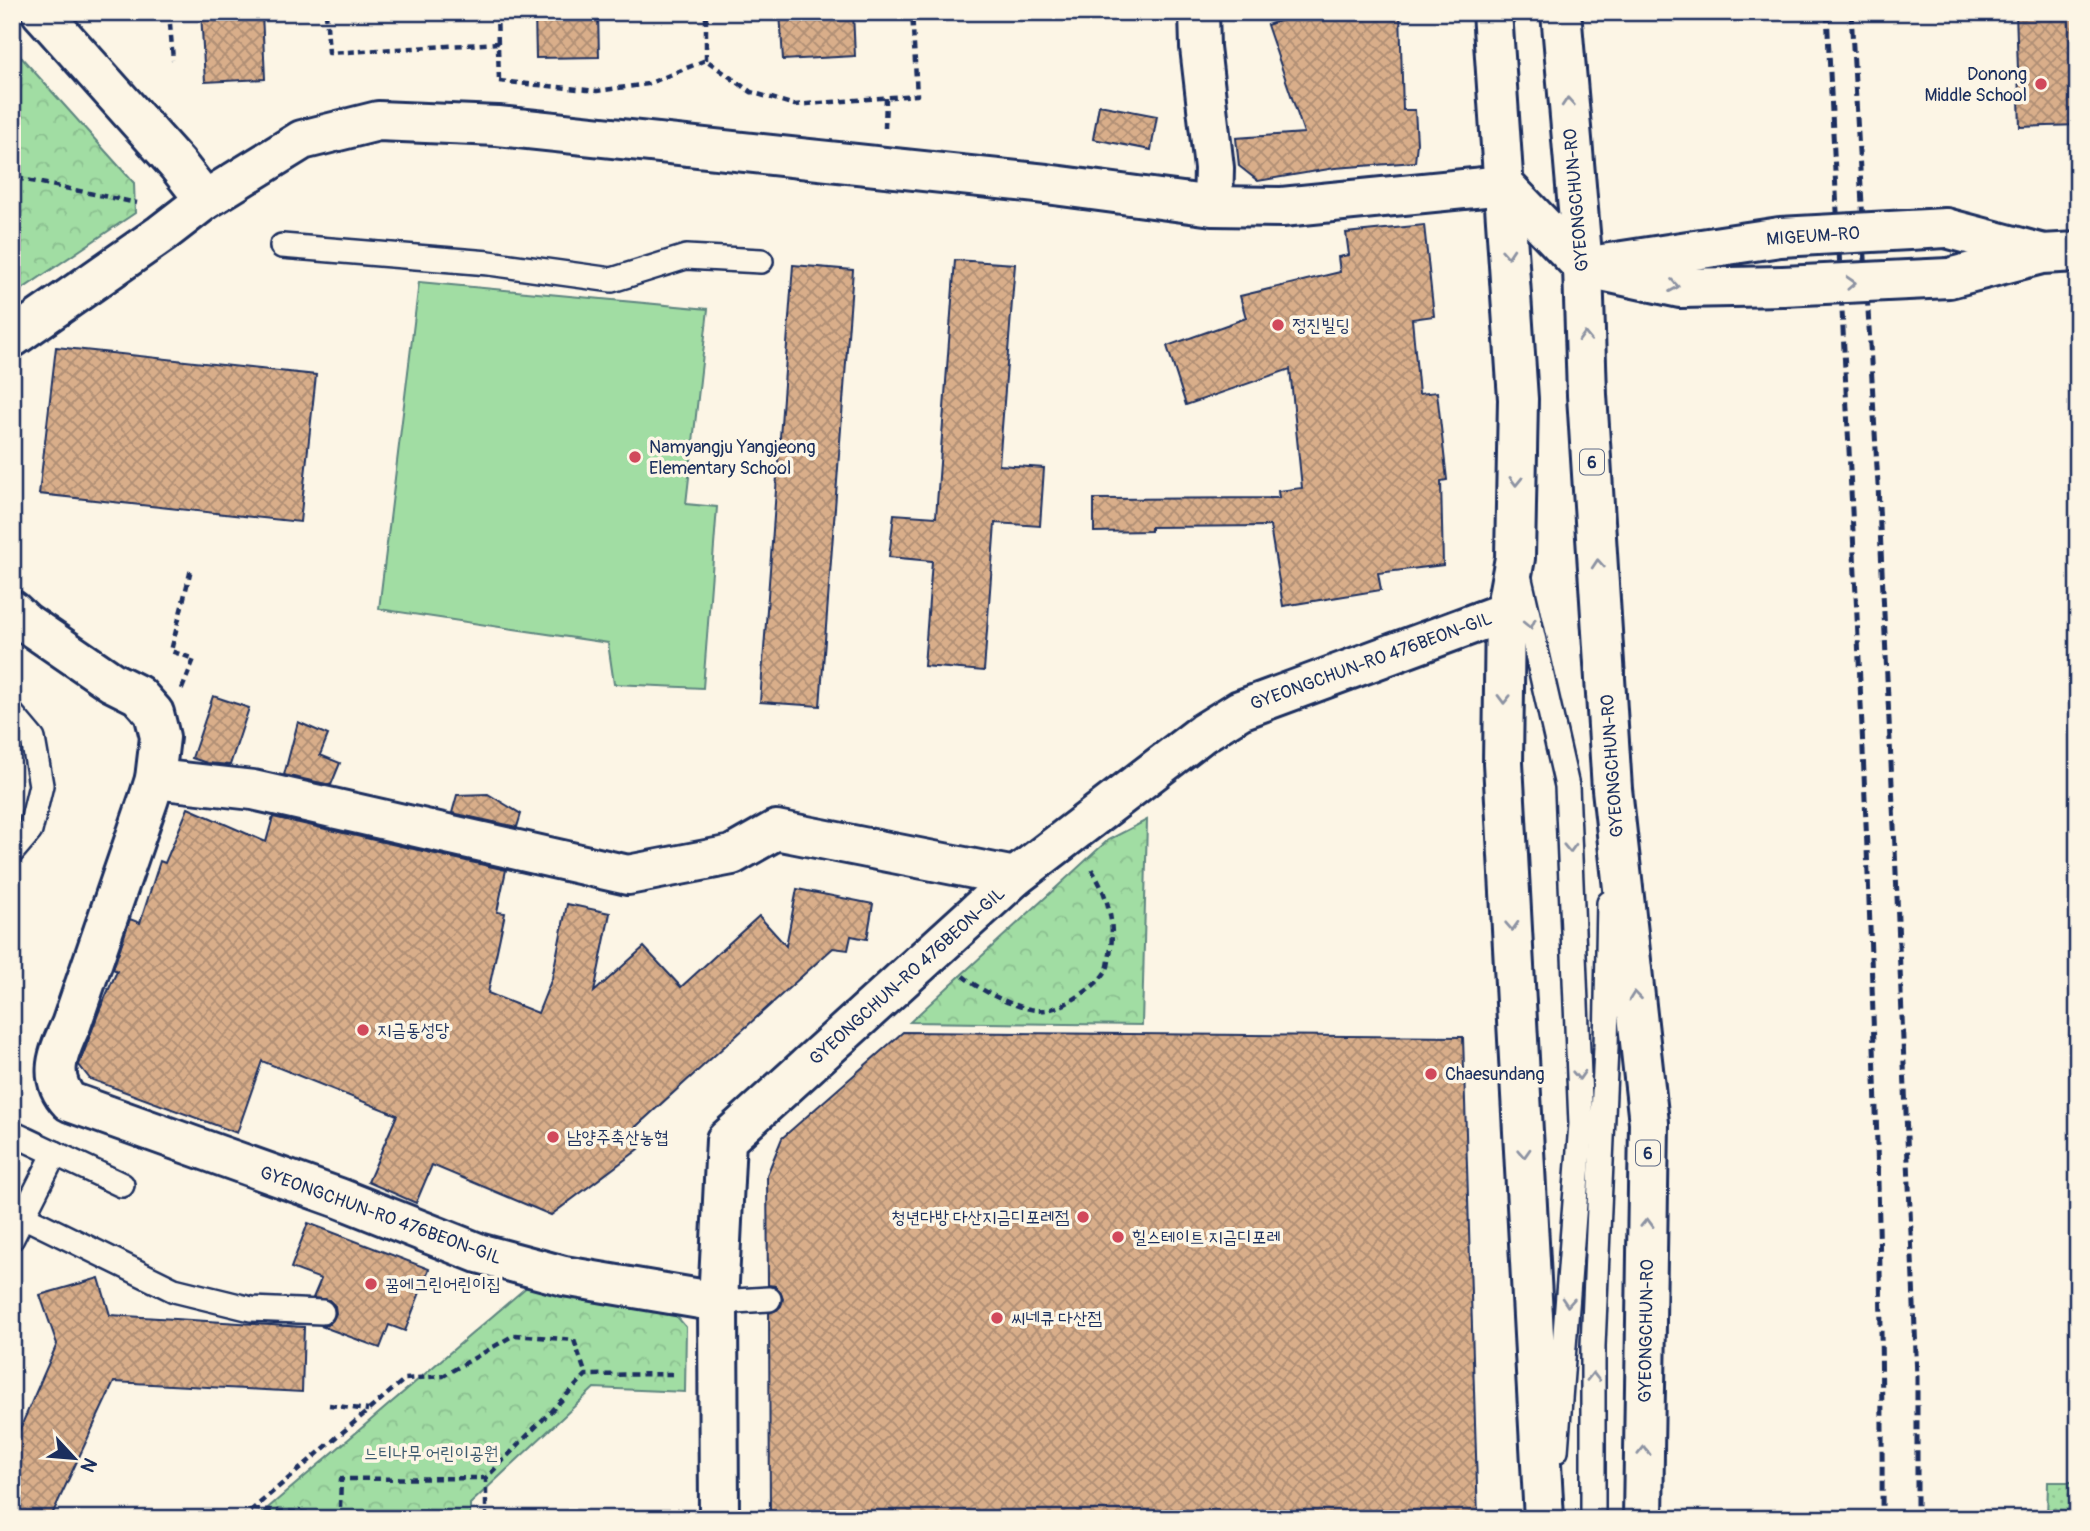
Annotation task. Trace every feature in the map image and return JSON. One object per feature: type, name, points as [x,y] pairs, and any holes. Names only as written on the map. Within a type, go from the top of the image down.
[{"type":"street","points":[[41,12],[177,164],[205,200]]},
{"type":"street","points":[[1199,12],[1200,47],[1214,168],[1213,206]]},
{"type":"street","points":[[1492,12],[1518,399],[1515,558],[1505,612],[1503,763],[1544,1519]]},
{"type":"street","name":"GYEONGCHUN-RO","points":[[1561,12],[1583,267],[1587,395],[1612,789],[1649,1123],[1643,1519]]},
{"type":"street","points":[[12,338],[205,200],[302,139],[379,121],[498,126],[1045,184],[1213,206],[1282,207],[1504,185]]},
{"type":"street","points":[[1504,185],[1583,267]]},
{"type":"street","name":"MIGEUM-RO","points":[[1583,267],[1780,237],[1946,228],[2060,253]]},
{"type":"street","name":"MIGEUM-RO","points":[[1583,267],[1680,289],[1783,286],[1949,278],[2060,253]]},
{"type":"street","name":"GYEONGCHUN-RO 476BEON-GIL","points":[[12,610],[26,623],[112,682],[138,695],[154,713],[160,737],[155,779],[71,1025],[56,1059],[61,1093],[70,1102],[339,1198],[478,1253],[564,1276],[718,1302],[726,1140],[1015,877],[1203,733],[1240,710],[1505,612]]},
{"type":"street","points":[[155,779],[253,790],[628,875],[732,855],[776,830],[1015,877]]},
{"type":"street","points":[[718,1302],[719,1519]]},
{"type":"lane","points":[[282,246],[489,263],[612,280],[686,257],[761,261]]},
{"type":"lane","points":[[1515,558],[1567,786],[1581,1124],[1550,1519]]},
{"type":"lane","points":[[12,714],[33,739],[41,785],[30,831],[12,852]]},
{"type":"lane","points":[[1593,1519],[1593,1346],[1600,1136],[1606,1048],[1612,789]]},
{"type":"lane","points":[[12,1133],[122,1185]]},
{"type":"lane","points":[[12,1238],[55,1153]]},
{"type":"lane","points":[[23,1216],[174,1290],[251,1309],[321,1312]]},
{"type":"lane","points":[[718,1302],[768,1299]]},
{"type":"path","points":[[169,12],[173,60]]},
{"type":"path","points":[[326,12],[329,53],[499,44]]},
{"type":"path","points":[[497,12],[499,92]]},
{"type":"path","points":[[706,12],[706,60]]},
{"type":"path","points":[[706,60],[751,92],[795,105],[917,95],[912,12]]},
{"type":"path","points":[[499,81],[597,91],[648,84],[706,60]]},
{"type":"path","points":[[885,138],[886,98]]},
{"type":"path","points":[[12,112],[20,135],[20,162],[12,187]]},
{"type":"path","points":[[17,178],[142,204]]},
{"type":"path","points":[[178,699],[194,659],[171,651],[191,569]]},
{"type":"path","points":[[961,975],[976,987],[999,999],[1044,1010],[1069,1003],[1093,987],[1108,968],[1112,942],[1111,913],[1099,880],[1086,860]]},
{"type":"path","points":[[241,1519],[405,1378],[443,1376],[514,1335],[574,1340],[586,1375]]},
{"type":"path","points":[[486,1519],[486,1478],[586,1375],[672,1374]]},
{"type":"path","points":[[329,1405],[368,1410]]},
{"type":"path","points":[[340,1507],[341,1479],[486,1478]]},
{"type":"path","points":[[253,1509],[309,1513],[309,1519]]},
{"type":"green space","points":[[12,47],[134,183],[135,213],[12,296]]},
{"type":"green space","points":[[419,282],[708,309],[686,504],[717,507],[703,688],[614,684],[608,643],[379,609]]},
{"type":"green space","points":[[1147,820],[1142,1025],[910,1022],[1108,840]]},
{"type":"green space","name":"느티나무 어린이공원","points":[[529,1285],[666,1304],[686,1327],[685,1392],[594,1388],[470,1504],[470,1519],[255,1519]]},
{"type":"green space","points":[[2048,1482],[2078,1482],[2078,1519],[2047,1519]]},
{"type":"building","points":[[201,12],[262,12],[265,79],[205,82]]},
{"type":"building","points":[[535,12],[598,12],[599,57],[536,58]]},
{"type":"building","points":[[780,12],[853,12],[855,56],[783,60]]},
{"type":"building","points":[[1306,12],[1400,12],[1403,110],[1415,110],[1415,162],[1335,168],[1258,181],[1239,166],[1236,138],[1304,133],[1267,25]]},
{"type":"building","name":"Donong Middle School","points":[[2016,12],[2078,12],[2078,125],[2020,127]]},
{"type":"building","points":[[1099,105],[1157,116],[1151,150],[1093,139]]},
{"type":"building","points":[[1424,225],[1434,316],[1412,319],[1419,394],[1437,392],[1447,480],[1441,481],[1443,565],[1378,573],[1381,590],[1283,606],[1270,526],[1151,527],[1151,531],[1094,532],[1094,499],[1279,498],[1278,491],[1302,488],[1290,369],[1186,405],[1167,346],[1246,318],[1240,296],[1340,272],[1338,257],[1349,255],[1346,233]]},
{"type":"building","points":[[955,260],[1015,264],[999,465],[1044,468],[1040,526],[995,523],[984,671],[924,666],[932,561],[889,557],[894,514],[936,517]]},
{"type":"building","points":[[793,265],[853,270],[820,706],[760,702]]},
{"type":"building","points":[[56,347],[316,375],[300,522],[39,494]]},
{"type":"building","points":[[213,696],[249,708],[230,765],[207,763],[192,758]]},
{"type":"building","points":[[298,722],[328,735],[320,755],[340,763],[331,785],[284,775]]},
{"type":"building","points":[[488,794],[521,814],[517,827],[452,813],[457,795]]},
{"type":"building","points":[[188,808],[266,842],[273,817],[506,870],[497,912],[505,913],[488,993],[538,1013],[552,978],[567,904],[610,913],[594,992],[644,947],[681,987],[759,916],[786,946],[797,889],[873,904],[867,939],[851,936],[848,950],[833,948],[628,1134],[639,1149],[551,1215],[432,1165],[416,1203],[368,1182],[397,1115],[262,1061],[237,1133],[90,1079],[79,1065],[117,971],[113,969],[130,919],[140,923],[160,861],[165,863]]},
{"type":"building","name":"힐스테이트 지금디포레","points":[[903,1032],[1463,1037],[1478,1519],[770,1519],[769,1313],[781,1306],[783,1299],[775,1286],[768,1285],[767,1175],[782,1138]]},
{"type":"building","name":"꿈에그린어린이집","points":[[308,1223],[429,1269],[405,1331],[389,1325],[380,1348],[321,1326],[328,1325],[333,1320],[335,1306],[329,1300],[313,1298],[321,1279],[291,1268]]},
{"type":"building","points":[[99,1278],[110,1315],[304,1327],[302,1392],[114,1382],[50,1519],[28,1519],[12,1511],[12,1447],[57,1344],[40,1295]]},
{"type":"railway","points":[[1827,12],[1870,928],[1882,1371],[1882,1519]]},
{"type":"railway","points":[[1851,12],[1878,485],[1895,848],[1917,1377],[1917,1519]]},
{"type":"place","name":"Donong Middle School","points":[[2041,84]]},
{"type":"place","name":"정진빌딩","points":[[1278,325]]},
{"type":"place","name":"Namyangju Yangjeong Elementary School","points":[[635,457]]},
{"type":"place","name":"지금동성당","points":[[363,1030]]},
{"type":"place","name":"Chaesundang","points":[[1431,1074]]},
{"type":"place","name":"남양주축산농협","points":[[553,1137]]},
{"type":"place","name":"청년다방 다산지금디포레점","points":[[1083,1217]]},
{"type":"place","name":"힐스테이트 지금디포레","points":[[1118,1237]]},
{"type":"place","name":"꿈에그린어린이집","points":[[371,1284]]},
{"type":"place","name":"씨네큐 다산점","points":[[997,1318]]}]
